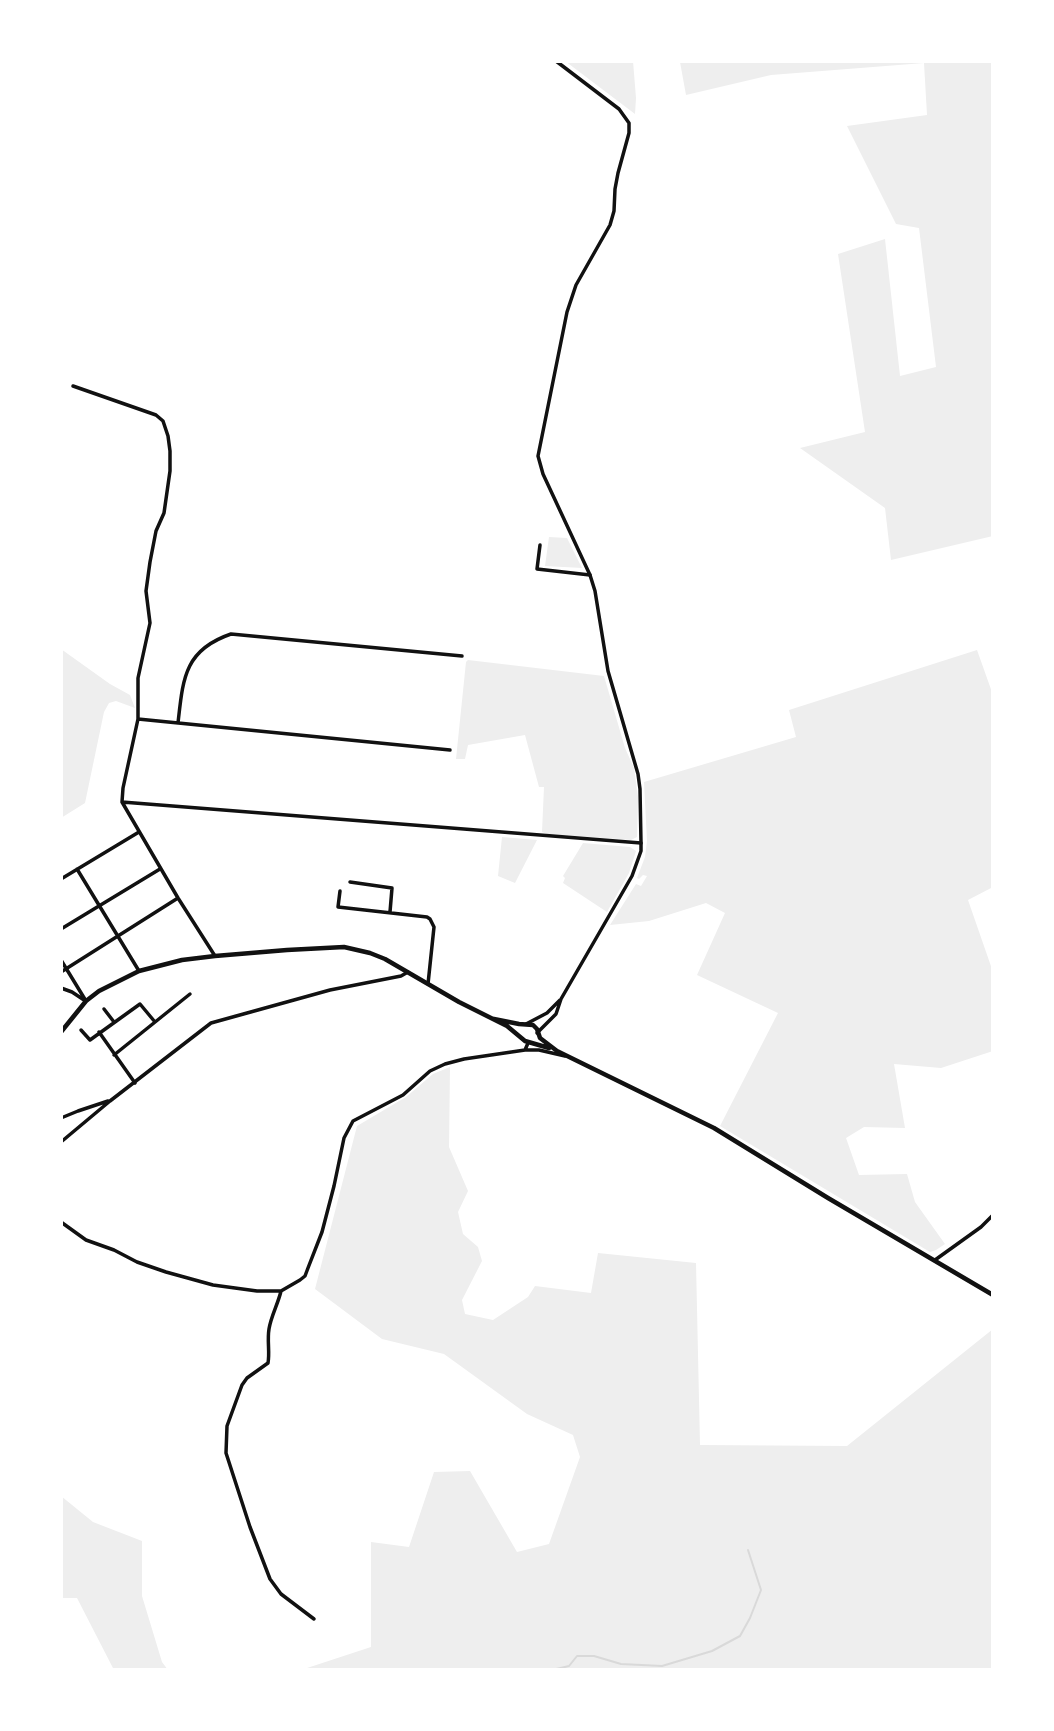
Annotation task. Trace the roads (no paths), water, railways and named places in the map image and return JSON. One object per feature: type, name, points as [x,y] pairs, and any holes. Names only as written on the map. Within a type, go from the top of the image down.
[{"type":"main road","points":[[61,1032],[86,1001],[99,990],[139,971],[182,960],[312,948],[344,947],[370,953],[494,1019],[519,1035],[522,1040],[556,1051],[714,1128],[993,1295]]},
{"type":"main road","points":[[494,1019],[533,1025],[544,1042],[556,1051]]},
{"type":"main road","points":[[519,1035],[526,1024]]},
{"type":"main road","points":[[529,1042],[536,1039],[537,1033]]},
{"type":"street","points":[[537,1033],[556,1014],[561,999],[632,876],[641,843],[638,774],[608,671],[590,575],[543,474],[538,456],[567,312],[576,285],[605,236],[614,211],[615,189],[629,123],[619,108],[556,61]]},
{"type":"street","points":[[73,386],[156,415],[163,421],[168,436],[170,471],[164,513],[156,531],[150,562],[146,591],[150,623],[138,678],[138,719],[122,802],[160,869],[215,956]]},
{"type":"street","points":[[540,545],[537,569],[590,575]]},
{"type":"street","points":[[178,723],[186,671],[206,646],[231,634],[462,656]]},
{"type":"street","points":[[138,719],[450,750]]},
{"type":"street","points":[[122,802],[641,843]]},
{"type":"street","points":[[61,878],[139,832]]},
{"type":"street","points":[[77,869],[139,971]]},
{"type":"street","points":[[61,929],[160,869]]},
{"type":"street","points":[[350,882],[392,888],[390,912]]},
{"type":"street","points":[[340,891],[338,907],[430,919],[434,926],[428,984]]},
{"type":"street","points":[[61,972],[178,898]]},
{"type":"street","points":[[61,960],[86,1001]]},
{"type":"street","points":[[61,1142],[211,1023],[330,990],[408,972]]},
{"type":"street","points":[[61,988],[86,1001]]},
{"type":"street","points":[[114,1055],[190,995]]},
{"type":"street","points":[[526,1024],[547,1013],[561,999]]},
{"type":"street","points":[[81,1030],[90,1040],[140,1004],[155,1022]]},
{"type":"street","points":[[104,1009],[114,1022]]},
{"type":"street","points":[[99,1032],[135,1083]]},
{"type":"street","points":[[525,1050],[529,1042]]},
{"type":"street","points":[[61,1222],[86,1240],[166,1272],[213,1285],[257,1291],[281,1291],[305,1276],[328,1209],[344,1138],[353,1121],[403,1096],[430,1071],[445,1064],[525,1050],[539,1050],[570,1058]]},
{"type":"street","points":[[61,1118],[110,1101]]},
{"type":"street","points":[[78,1111],[87,1115],[88,1119]]},
{"type":"street","points":[[933,1261],[981,1227],[993,1215]]},
{"type":"street","points":[[281,1291],[269,1330],[268,1363],[247,1378],[242,1385],[228,1426],[226,1453],[270,1579],[281,1594],[314,1619]]},
{"type":"waterway","points":[[552,1670],[569,1666],[577,1656],[594,1656],[621,1664],[662,1666],[712,1651],[740,1636],[761,1590],[748,1550]]}]
